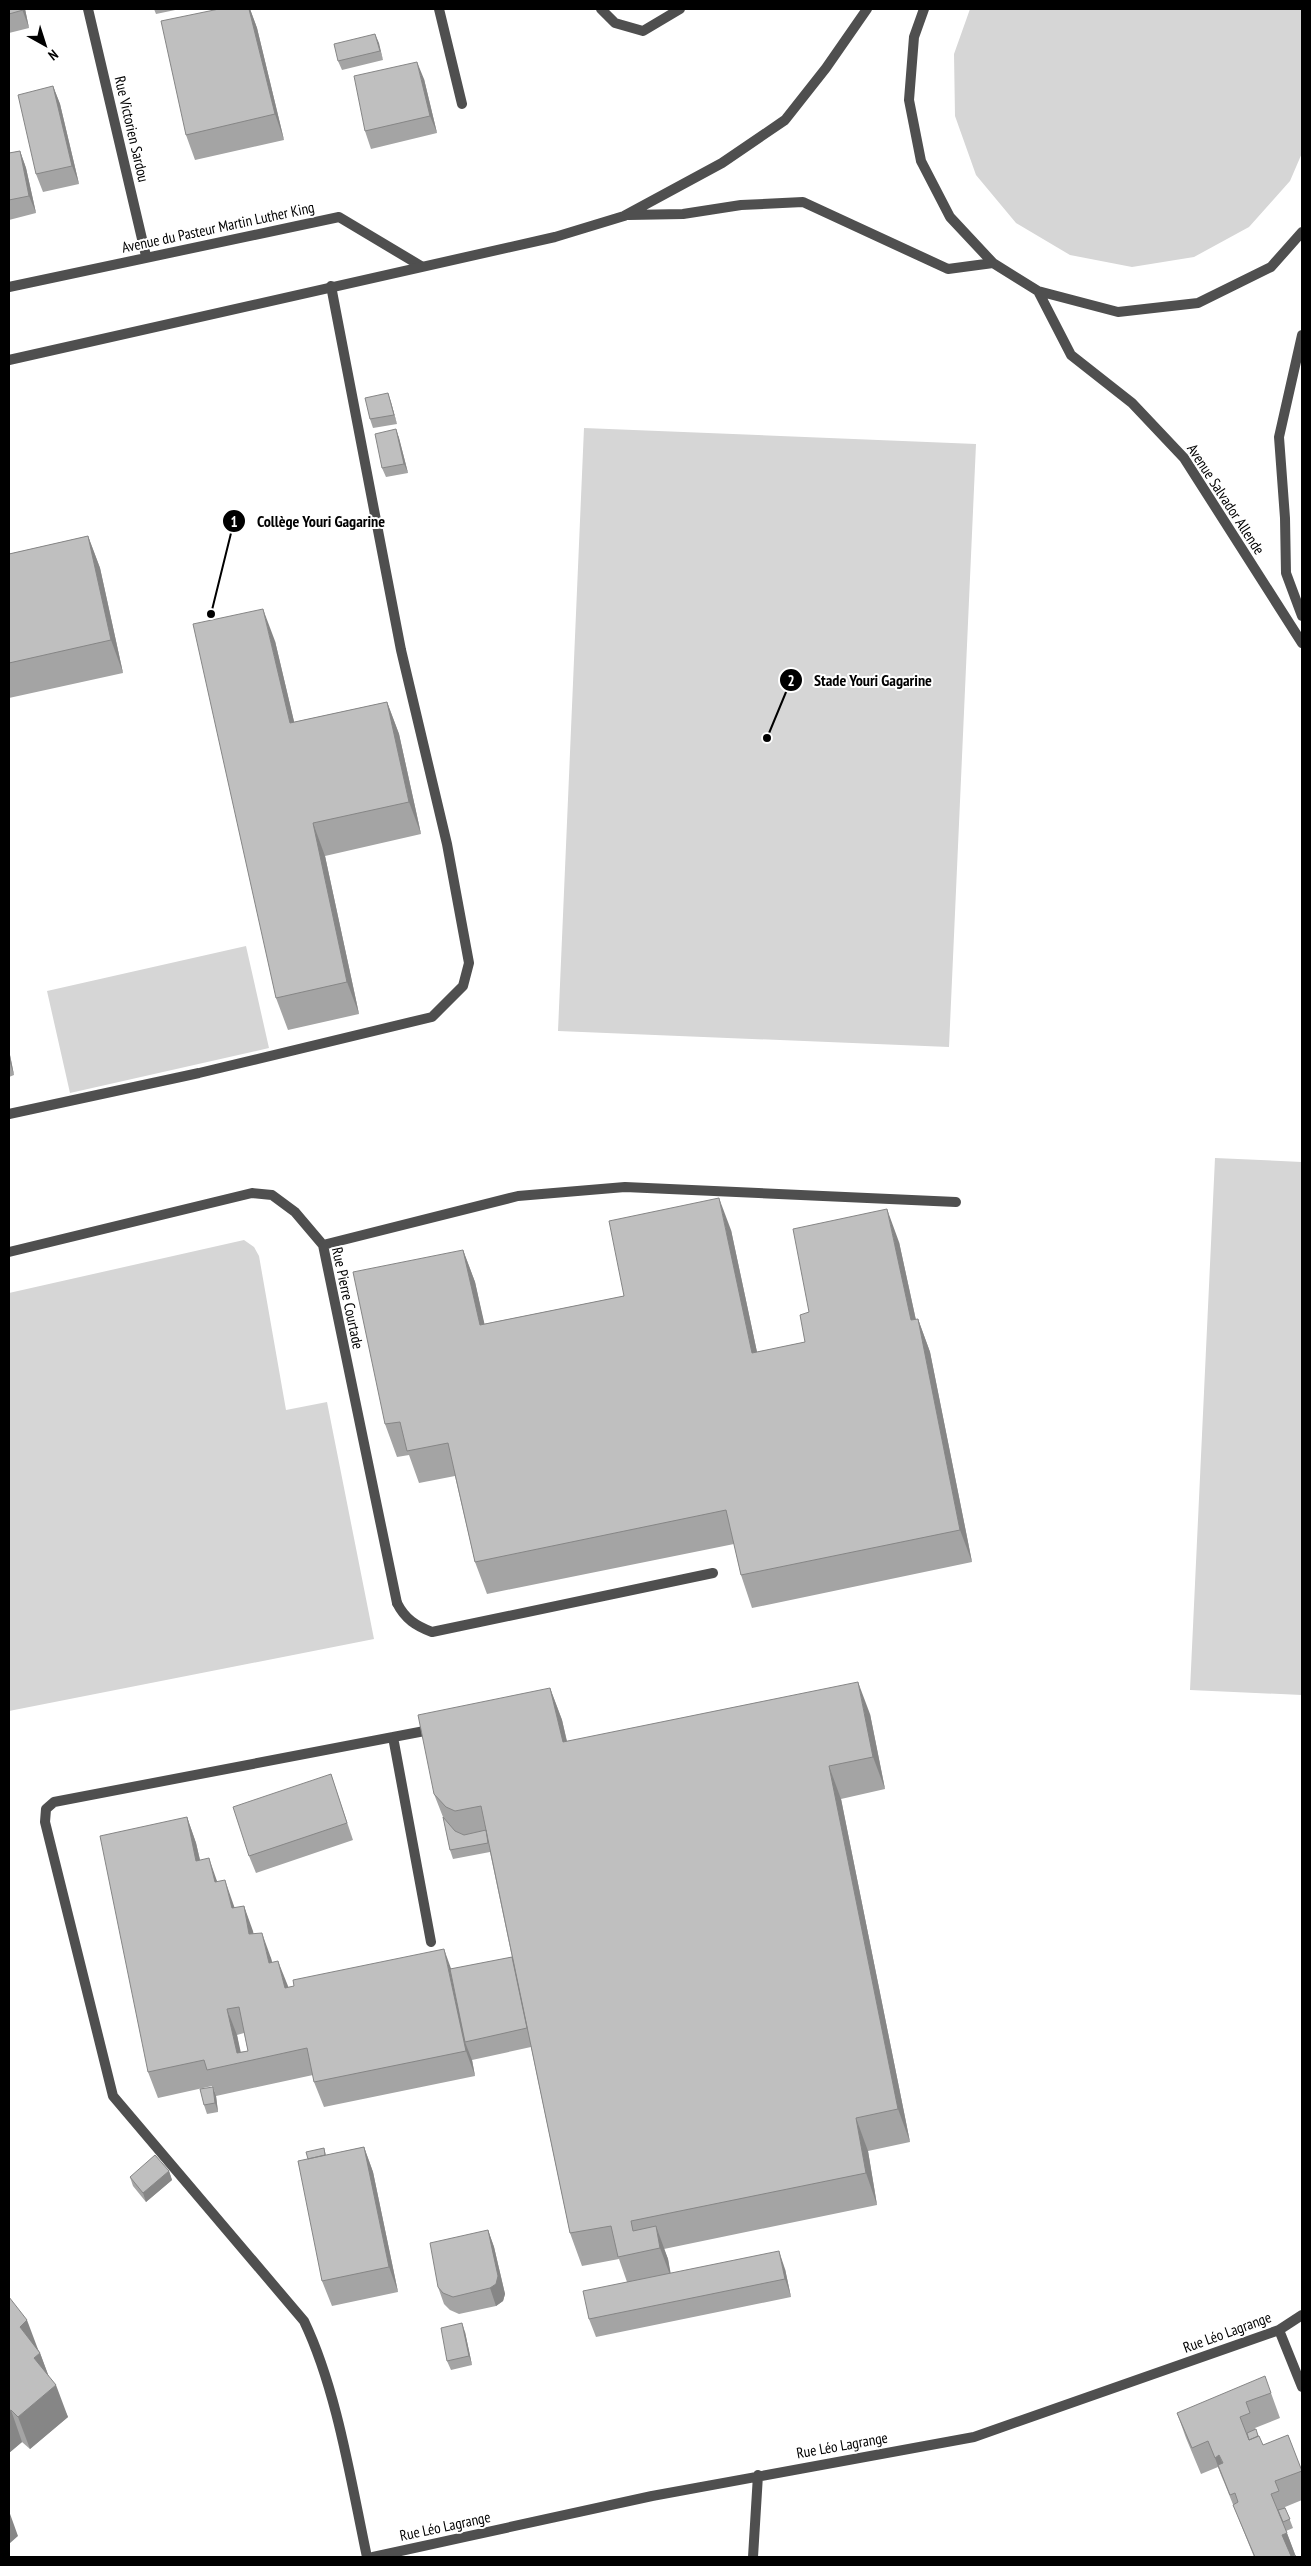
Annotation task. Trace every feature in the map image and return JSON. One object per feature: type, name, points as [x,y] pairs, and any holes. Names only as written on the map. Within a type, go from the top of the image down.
[{"type":"street","name":"Rue Victorien Sardou","points":[[88,9],[146,256]]},
{"type":"street","points":[[439,9],[462,104]]},
{"type":"street","points":[[601,9],[615,23],[644,31],[680,9]]},
{"type":"street","points":[[9,360],[554,237],[624,216],[722,163],[785,120],[826,68],[867,9]]},
{"type":"street","points":[[924,9],[914,37],[909,100],[921,161],[950,217],[993,263],[1038,291],[1118,312],[1198,303],[1271,266],[1302,232]]},
{"type":"street","points":[[624,216],[683,214],[741,205],[803,202],[948,269],[993,263]]},
{"type":"street","name":"Avenue du Pasteur Martin Luther King","points":[[9,287],[146,256],[339,217],[421,266]]},
{"type":"street","points":[[9,1114],[200,1073],[432,1017],[463,986],[469,963],[449,853],[401,650],[331,286]]},
{"type":"street","name":"Avenue Salvador Allende","points":[[1038,291],[1071,355],[1132,403],[1184,458],[1302,643]]},
{"type":"street","name":"Avenue Salvador Allende","points":[[1302,335],[1279,437],[1285,518],[1286,572],[1302,616]]},
{"type":"street","points":[[323,1245],[518,1196],[625,1187],[956,1202]]},
{"type":"street","name":"Rue Pierre Courtade","points":[[9,1252],[252,1193],[272,1195],[295,1212],[323,1245],[397,1603],[403,1616],[420,1627],[432,1632],[713,1573]]},
{"type":"street","points":[[367,2557],[352,2485],[319,2351],[304,2321],[113,2096],[45,1822],[46,1809],[54,1802],[447,1727]]},
{"type":"street","points":[[393,1738],[431,1942]]},
{"type":"street","name":"Rue Léo Lagrange","points":[[373,2557],[758,2475],[974,2437],[1279,2330],[1302,2315]]},
{"type":"street","points":[[1279,2330],[1302,2387]]},
{"type":"street","points":[[754,2557],[758,2475]]},
{"type":"shaded area","points":[[970,9],[1302,9],[1302,153],[1290,181],[1249,227],[1194,257],[1132,267],[1070,255],[1016,223],[976,175],[955,116],[954,54]]},
{"type":"shaded area","points":[[584,428],[976,444],[949,1047],[558,1031]]},
{"type":"shaded area","points":[[246,946],[269,1048],[70,1093],[47,991]]},
{"type":"shaded area","points":[[1215,1158],[1302,1162],[1302,1695],[1190,1690]]},
{"type":"shaded area","points":[[244,1240],[254,1247],[259,1256],[286,1410],[327,1402],[374,1639],[9,1711],[9,1293]]},
{"type":"building","points":[[9,9],[22,9],[23,10],[9,14]]},
{"type":"building","points":[[219,9],[249,9],[275,114],[186,135],[161,21]]},
{"type":"building","points":[[375,34],[380,51],[338,61],[334,44]]},
{"type":"building","points":[[417,62],[430,116],[365,131],[354,76]]},
{"type":"building","points":[[53,86],[72,166],[36,174],[18,95]]},
{"type":"building","points":[[20,151],[29,196],[9,200],[9,153]]},
{"type":"building","points":[[388,393],[394,415],[370,419],[365,398]]},
{"type":"building","points":[[396,429],[404,464],[382,468],[375,434]]},
{"type":"building","points":[[88,536],[111,640],[9,663],[9,554]]},
{"type":"building","points":[[263,609],[290,723],[387,702],[409,802],[313,823],[347,982],[276,998],[193,624]]},
{"type":"building","points":[[719,1198],[752,1353],[805,1342],[800,1315],[809,1312],[793,1229],[887,1209],[911,1320],[918,1319],[960,1530],[741,1575],[726,1510],[475,1562],[448,1443],[407,1451],[400,1422],[385,1424],[353,1272],[463,1250],[480,1325],[624,1296],[609,1221]]},
{"type":"building","points":[[858,1682],[873,1757],[829,1766],[898,2109],[856,2118],[866,2173],[631,2221],[633,2231],[656,2226],[660,2248],[618,2257],[611,2226],[570,2233],[481,1806],[455,1811],[446,1807],[434,1794],[418,1715],[550,1688],[563,1742]]},
{"type":"building","points":[[331,1774],[347,1823],[249,1856],[233,1807]]},
{"type":"building","points":[[187,1817],[196,1861],[209,1858],[215,1882],[225,1880],[232,1908],[244,1906],[249,1934],[262,1933],[269,1963],[278,1961],[285,1988],[294,1986],[293,1980],[444,1949],[466,2051],[314,2082],[307,2048],[207,2070],[204,2060],[148,2072],[100,1836]],"holes":[[[239,2007],[248,2051],[237,2053],[227,2009]]]},
{"type":"building","points":[[443,1817],[455,1831],[464,1835],[486,1830],[488,1843],[450,1850]]},
{"type":"building","points":[[512,1957],[527,2028],[465,2042],[450,1969]]},
{"type":"building","points":[[213,2087],[215,2103],[204,2105],[200,2089]]},
{"type":"building","points":[[364,2147],[389,2267],[322,2281],[298,2161]]},
{"type":"building","points":[[324,2148],[325,2155],[308,2159],[306,2152]]},
{"type":"building","points":[[155,2155],[169,2171],[143,2193],[130,2177]]},
{"type":"building","points":[[488,2230],[498,2276],[496,2284],[490,2288],[453,2297],[443,2293],[438,2287],[430,2243]]},
{"type":"building","points":[[779,2251],[785,2279],[589,2319],[583,2291]]},
{"type":"building","points":[[9,2297],[27,2320],[20,2327],[40,2353],[34,2358],[56,2385],[18,2417],[11,2410],[9,2411]]},
{"type":"building","points":[[462,2323],[469,2356],[447,2361],[441,2328]]},
{"type":"building","points":[[1265,2376],[1271,2393],[1246,2402],[1250,2413],[1240,2417],[1249,2440],[1259,2436],[1263,2445],[1288,2435],[1302,2471],[1275,2481],[1279,2491],[1271,2494],[1287,2533],[1282,2535],[1291,2556],[1295,2555],[1296,2557],[1255,2557],[1233,2505],[1238,2502],[1235,2493],[1230,2495],[1218,2465],[1223,2463],[1219,2455],[1215,2458],[1208,2441],[1192,2448],[1177,2413]]},
{"type":"building","points":[[1256,2429],[1258,2436],[1249,2440],[1247,2433]]},
{"type":"building","points":[[1285,2508],[1290,2519],[1283,2522],[1278,2510]]},
{"type":"place","name":"Collège Youri Gagarine","points":[[211,614]]},
{"type":"place","name":"Stade Youri Gagarine","points":[[767,738]]}]
